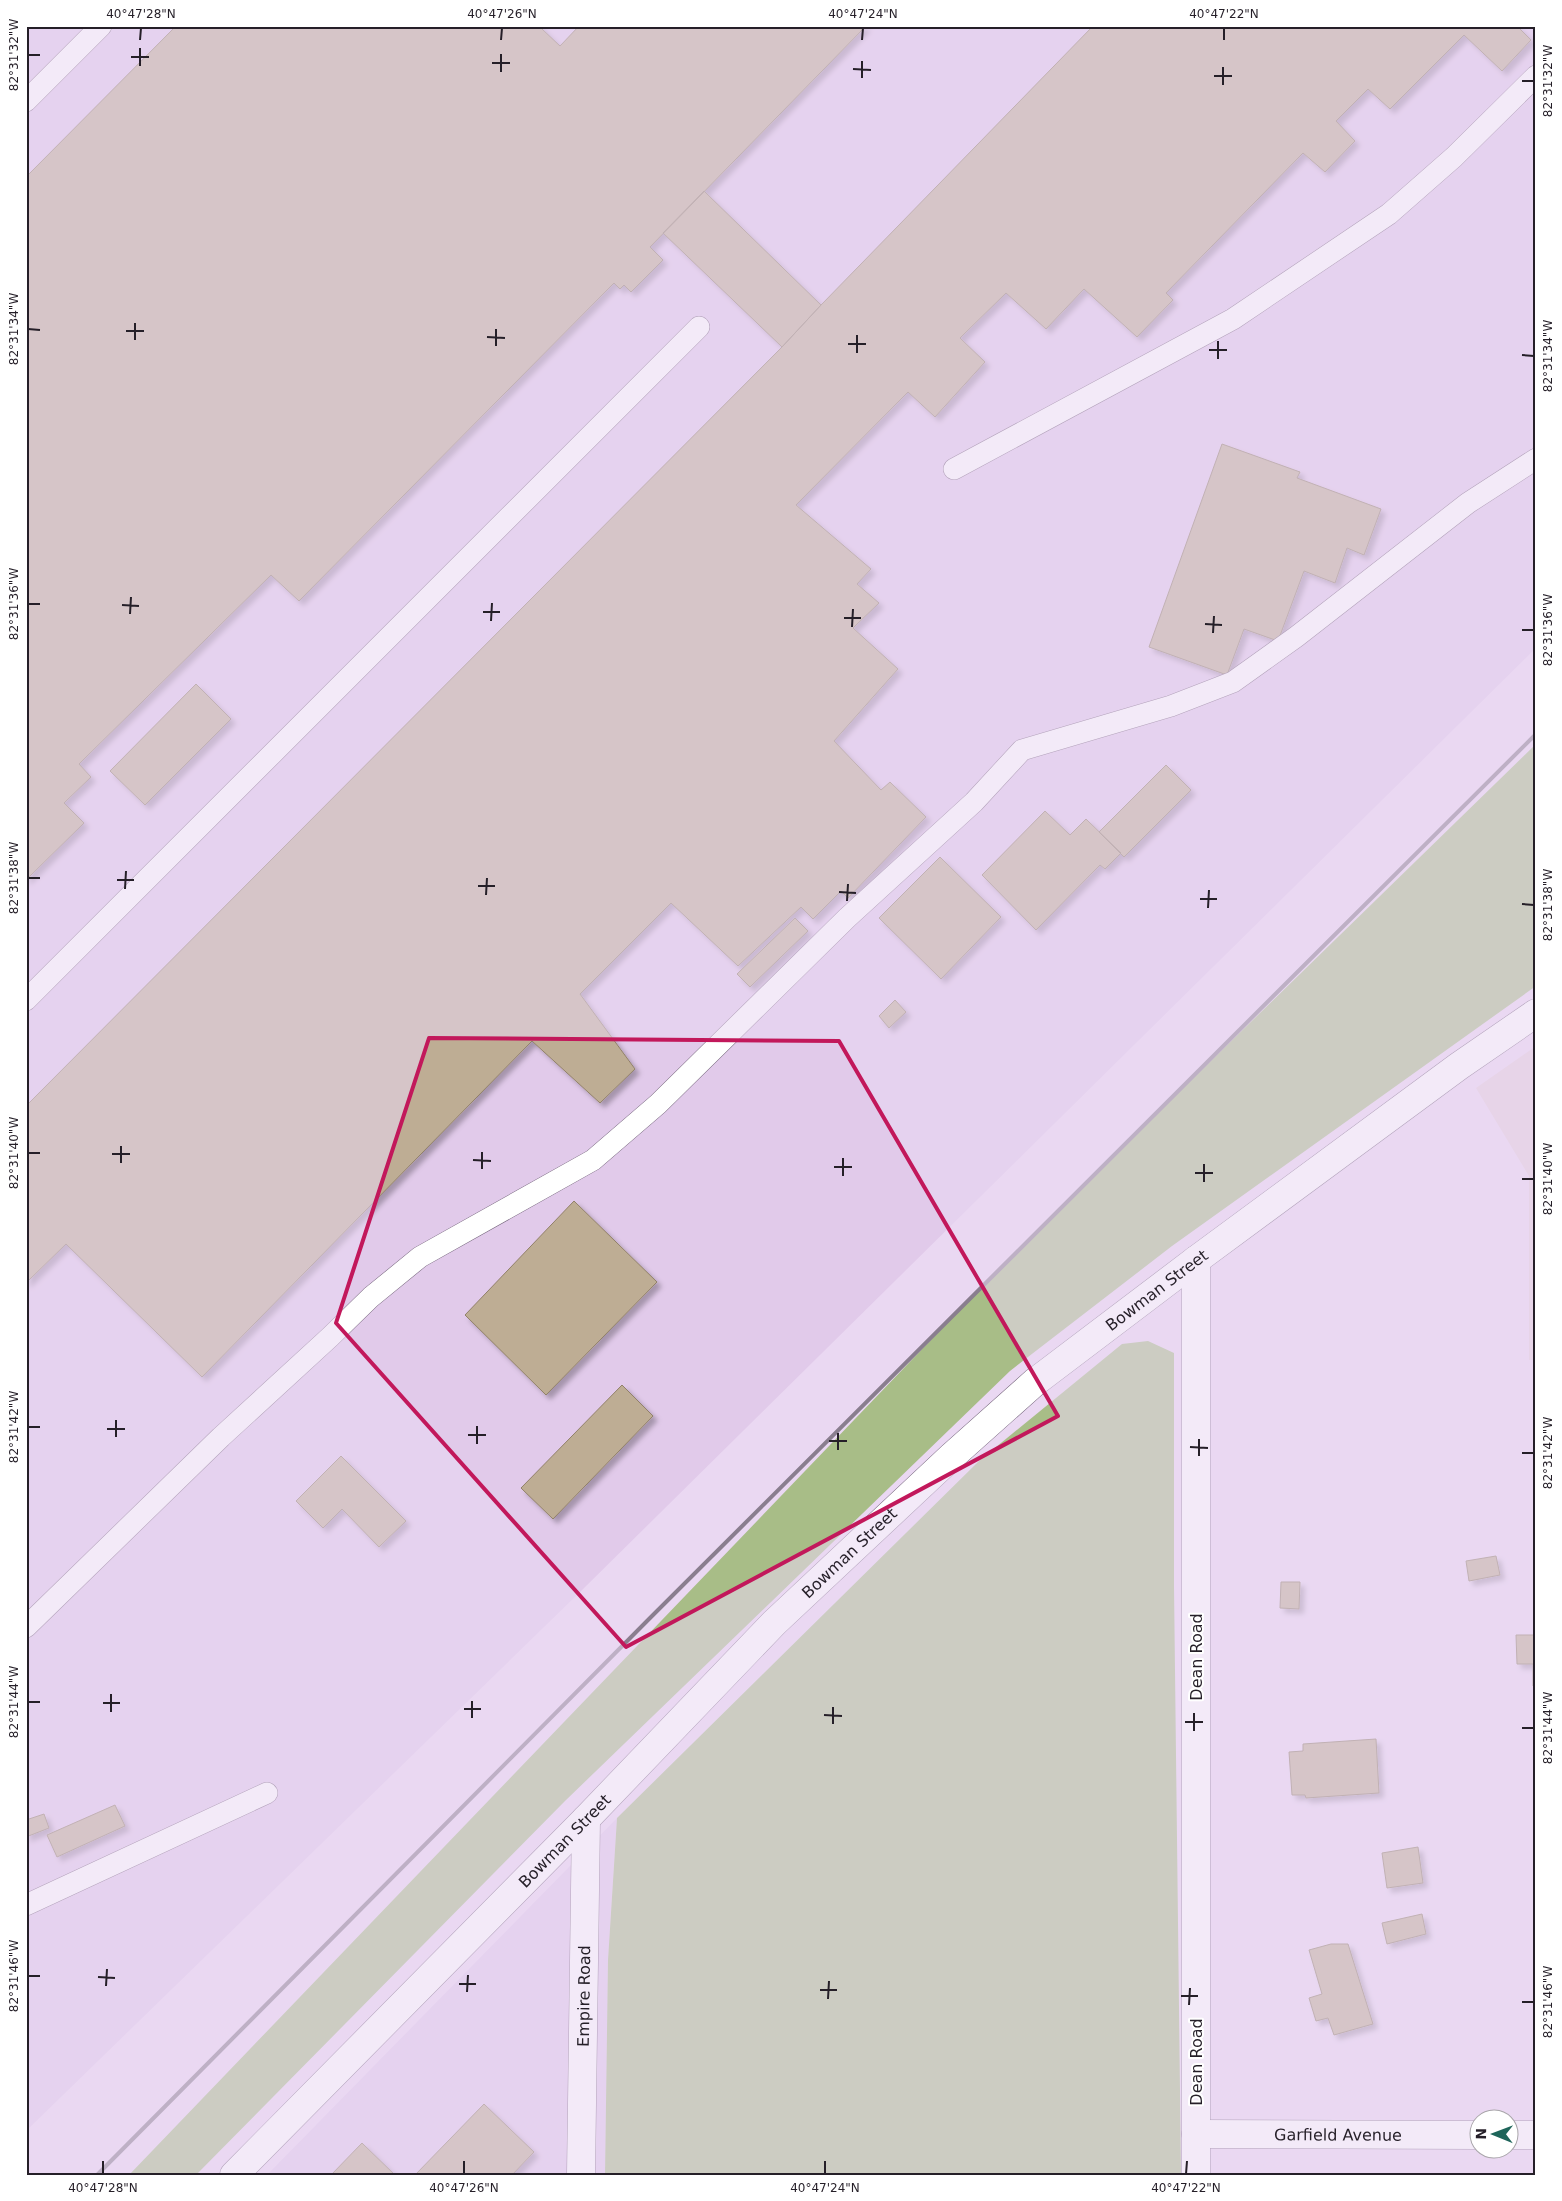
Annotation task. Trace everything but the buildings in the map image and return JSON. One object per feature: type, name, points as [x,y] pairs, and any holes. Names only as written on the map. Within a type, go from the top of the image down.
[{"type":"street","name":"Bowman Street","points":[[234,2175],[586,1818],[774,1623],[951,1457],[1035,1382],[1196,1260],[1459,1066],[1536,1013]]},
{"type":"street","name":"Dean Road","points":[[1196,1260],[1196,2175]]},
{"type":"street","name":"Empire Road","points":[[581,2175],[586,1818]]},
{"type":"street","name":"Garfield Avenue","points":[[1196,2134],[1470,2135]]},
{"type":"street","points":[[1520,2135],[1536,2135]]},
{"type":"lane","points":[[26,101],[101,26]]},
{"type":"lane","points":[[954,469],[1242,314],[1388,214],[1454,157],[1536,76]]},
{"type":"lane","points":[[26,1000],[699,327]]},
{"type":"lane","points":[[26,1627],[221,1437],[371,1297],[420,1257],[593,1160],[658,1104],[847,918],[974,802],[1022,750],[1171,706],[1233,682],[1296,638],[1468,503],[1536,459]]},
{"type":"lane","points":[[26,1905],[267,1793]]},
{"type":"highlighted area","points":[[429,1038],[839,1041],[1058,1416],[626,1647],[336,1323]]},
{"type":"shaded area","points":[[26,26],[1536,26],[1536,648],[579,1593],[26,2131]]},
{"type":"shaded area","points":[[1536,1046],[1536,1360],[1529,1360],[1529,1176],[1476,1088]]},
{"type":"shaded area","points":[[617,1818],[608,1960],[605,2175],[267,2175]]},
{"type":"green space","points":[[1536,744],[1536,986],[1172,1246],[1010,1371],[565,1801],[196,2175],[129,2175],[1025,1242]]},
{"type":"green space","points":[[1148,1341],[1174,1353],[1174,1586],[1181,2175],[605,2175],[608,1960],[617,1818],[979,1461],[1122,1344]]},
{"type":"railway","points":[[97,2175],[650,1618],[1536,734]]}]
